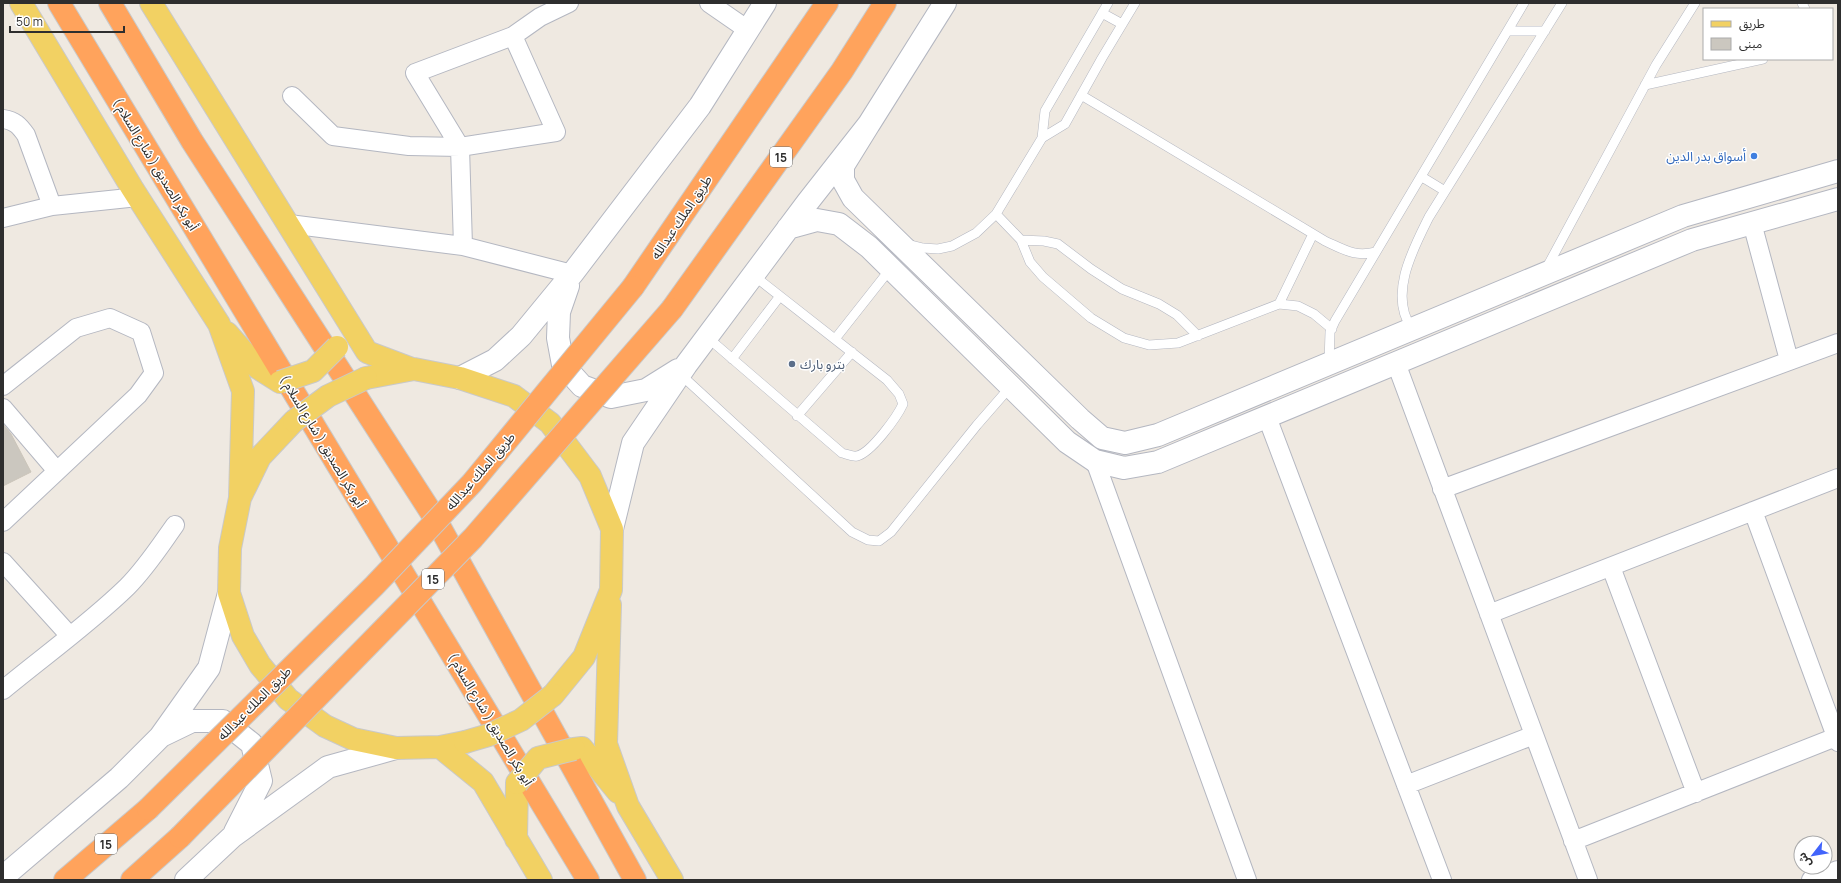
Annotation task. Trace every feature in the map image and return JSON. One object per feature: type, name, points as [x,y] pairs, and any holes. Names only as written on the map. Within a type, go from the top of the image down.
[{"type":"highway","name":"( شارع السلام ) أبو بكر الصديق","points":[[59,3],[588,880]]},
{"type":"highway","points":[[110,3],[196,147],[436,520],[635,880]]},
{"type":"highway","name":"طريق الملك عبدالله","points":[[65,880],[148,808],[374,586],[472,483],[633,287],[827,3]]},
{"type":"highway","name":"15","points":[[132,880],[180,837],[473,538],[672,309],[842,71],[886,3]]},
{"type":"main road","points":[[21,3],[138,197],[219,324],[258,368],[280,382],[314,371],[337,347],[339,333],[337,305]]},
{"type":"main road","points":[[151,3],[289,224],[337,305],[368,352],[414,369],[460,378],[514,396],[550,423],[590,476],[612,529]]},
{"type":"main road","points":[[460,378],[495,360],[521,336],[572,274],[700,106],[765,3]]},
{"type":"main road","points":[[945,3],[843,166],[843,180],[853,198],[1080,419],[1102,438],[1126,443],[1158,435],[1683,216],[1838,171]]},
{"type":"main road","points":[[628,806],[606,744],[612,529],[633,443],[681,370],[788,228],[869,124]]},
{"type":"main road","points":[[788,228],[817,220],[839,224],[869,247],[891,268],[1067,442],[1095,461],[1124,468],[1158,462],[1692,240],[1838,199]]},
{"type":"main road","points":[[572,274],[559,312],[558,338],[563,365],[582,386],[610,397],[646,390],[681,370]]},
{"type":"main road","points":[[3,877],[119,778],[160,737],[209,668],[229,594],[230,548],[240,498],[243,391],[219,324]]},
{"type":"main road","points":[[240,498],[260,457],[294,421],[328,396],[366,378],[414,369]]},
{"type":"main road","points":[[229,594],[243,636],[260,665],[288,699],[324,726],[353,739],[396,748],[440,747],[465,742],[489,735],[521,720],[553,695],[584,656],[611,590]]},
{"type":"main road","points":[[160,737],[192,721],[223,721],[252,744],[261,781],[233,836]]},
{"type":"main road","points":[[440,747],[483,782],[541,880]]},
{"type":"main road","points":[[186,880],[233,836],[328,767],[396,748]]},
{"type":"main road","points":[[516,839],[517,783],[538,758],[582,748],[628,806],[672,880]]},
{"type":"street","points":[[463,246],[460,147],[415,73],[513,36],[537,10],[569,3]]},
{"type":"street","points":[[709,3],[748,30]]},
{"type":"street","points":[[292,96],[333,136],[409,146],[460,147],[556,132],[513,36]]},
{"type":"street","points":[[3,119],[15,122],[26,135],[52,206]]},
{"type":"street","points":[[3,218],[52,206],[138,197]]},
{"type":"street","points":[[1752,223],[1789,360]]},
{"type":"street","points":[[289,224],[463,246],[572,274]]},
{"type":"street","points":[[3,386],[76,328],[110,318],[141,332],[154,373],[138,395],[3,522]]},
{"type":"street","points":[[1442,489],[1838,343]]},
{"type":"street","points":[[1396,363],[1588,880]]},
{"type":"street","points":[[3,408],[57,471]]},
{"type":"street","points":[[1267,417],[1442,880]]},
{"type":"street","points":[[1095,461],[1247,880]]},
{"type":"street","points":[[1489,614],[1838,478]]},
{"type":"street","points":[[1573,841],[1837,739],[1753,511]]},
{"type":"street","points":[[3,690],[70,636],[128,586],[149,562],[175,524]]},
{"type":"street","points":[[3,562],[70,636]]},
{"type":"street","points":[[1611,567],[1696,793]]},
{"type":"street","points":[[1406,785],[1534,735]]},
{"type":"street","points":[[1811,880],[1838,870]]},
{"type":"lane","points":[[896,241],[923,248],[938,249],[952,246],[976,233],[996,214],[1042,138],[1045,111],[1108,3]]},
{"type":"lane","points":[[1042,138],[1065,124],[1135,3]]},
{"type":"lane","points":[[1329,363],[1332,329],[1524,3]]},
{"type":"lane","points":[[1412,329],[1406,320],[1403,305],[1403,289],[1406,270],[1426,224],[1562,3]]},
{"type":"lane","points":[[1543,274],[1645,85],[1695,3]]},
{"type":"lane","points":[[1102,13],[1122,24]]},
{"type":"lane","points":[[1508,31],[1545,31]]},
{"type":"lane","points":[[1645,85],[1758,60]]},
{"type":"lane","points":[[1081,95],[1313,234],[1350,253],[1363,255],[1376,252]]},
{"type":"lane","points":[[1422,177],[1445,191]]},
{"type":"lane","points":[[996,214],[1021,240],[1030,262],[1043,277],[1091,318],[1124,338],[1149,345],[1178,343],[1279,304],[1298,306],[1314,314],[1332,329]]},
{"type":"lane","points":[[1279,304],[1313,234]]},
{"type":"lane","points":[[1021,240],[1044,240],[1058,244],[1091,269],[1122,289],[1159,304],[1177,315],[1198,336]]},
{"type":"lane","points":[[834,339],[891,268]]},
{"type":"lane","points":[[706,337],[842,453],[855,457],[866,453],[899,414],[903,404],[899,394],[887,380],[753,275]]},
{"type":"lane","points":[[732,359],[780,296]]},
{"type":"lane","points":[[797,416],[852,352]]},
{"type":"lane","points":[[681,370],[852,532],[868,540],[878,541],[891,532],[1010,386]]},
{"type":"building","points":[[3,424],[11,434],[31,472],[3,486]]},
{"type":"place","name":"أسواق بدر الدين","points":[[1754,156]]},
{"type":"place","name":"بترو بارك","points":[[792,364]]}]
